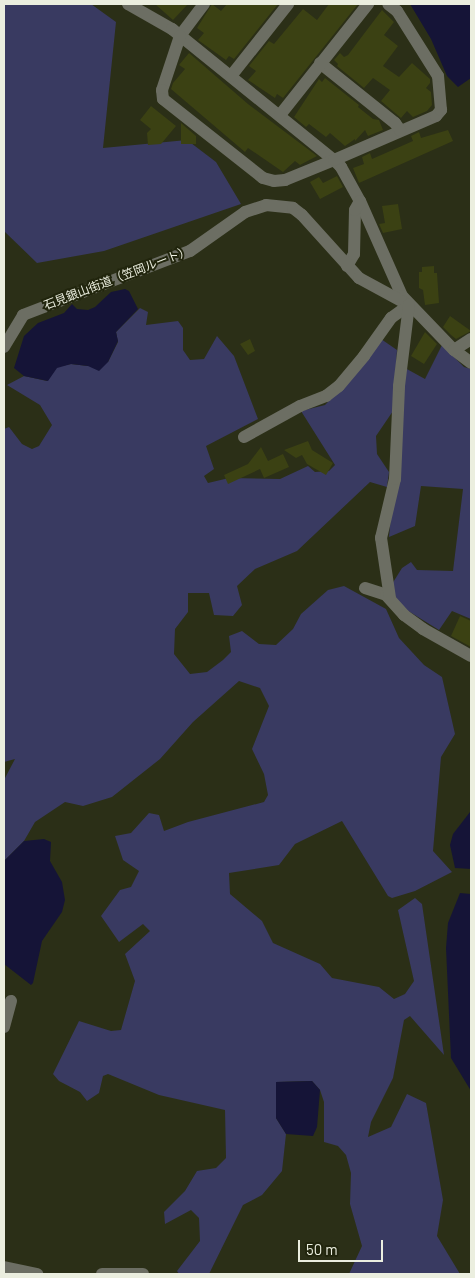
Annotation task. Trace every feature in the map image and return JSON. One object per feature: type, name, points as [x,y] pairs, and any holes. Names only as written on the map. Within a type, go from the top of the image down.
[{"type":"street","points":[[128,4],[180,36],[280,115],[341,167],[360,201],[392,276],[410,305],[454,350],[471,363]]},
{"type":"street","points":[[204,4],[180,36],[162,90],[163,99],[263,178],[285,180],[436,116],[441,110],[438,76],[397,11],[388,4]]},
{"type":"street","points":[[231,76],[288,4]]},
{"type":"street","points":[[280,115],[368,4]]},
{"type":"street","points":[[320,63],[395,123],[400,130]]},
{"type":"street","points":[[347,266],[354,254],[356,210],[360,201]]},
{"type":"street","name":"石見銀山街道（笠岡ルート）","points":[[4,347],[23,315],[190,251],[245,212],[259,206],[275,204],[293,208],[302,215],[347,266],[365,283],[410,305]]},
{"type":"street","points":[[244,437],[300,406],[326,396],[339,386],[364,356],[391,318],[410,305]]},
{"type":"street","points":[[390,598],[381,538],[395,479],[399,386],[410,305]]},
{"type":"street","points":[[454,350],[471,339]]},
{"type":"street","points":[[365,588],[390,598],[404,615],[423,629],[471,656]]},
{"type":"street","points":[[4,1028],[11,1000]]},
{"type":"street","points":[[4,1267],[37,1274]]},
{"type":"street","points":[[102,1274],[143,1274]]},
{"type":"shaded area","points":[[4,4],[91,4],[116,22],[103,148],[187,140],[216,162],[241,204],[104,251],[37,263],[4,231]]},
{"type":"shaded area","points":[[410,4],[471,4],[471,78],[458,87],[447,76],[431,39]]},
{"type":"shaded area","points":[[125,289],[129,291],[138,309],[116,332],[118,341],[108,362],[99,371],[88,366],[71,364],[57,368],[48,381],[24,376],[14,368],[24,336],[38,323],[64,313],[72,304],[77,309],[88,310],[95,307],[111,292]]},
{"type":"shaded area","points":[[140,308],[148,312],[146,325],[178,321],[183,328],[183,350],[190,360],[204,359],[217,336],[234,356],[258,419],[206,446],[214,469],[204,476],[208,483],[229,478],[280,479],[308,466],[315,472],[329,471],[335,465],[301,411],[325,405],[352,377],[381,339],[397,350],[393,411],[376,436],[377,454],[389,472],[387,487],[370,482],[297,551],[255,569],[237,586],[242,605],[233,616],[214,615],[209,593],[188,593],[188,612],[175,629],[174,654],[190,674],[207,672],[223,660],[231,652],[229,636],[242,631],[259,644],[276,645],[293,629],[301,614],[328,590],[344,586],[386,609],[399,638],[424,665],[442,677],[455,734],[441,757],[433,851],[452,872],[415,891],[392,898],[388,896],[342,821],[295,844],[279,865],[229,873],[230,894],[262,921],[273,943],[320,964],[332,978],[379,987],[394,999],[405,994],[414,981],[398,910],[415,898],[422,904],[444,1055],[410,1016],[404,1020],[393,1078],[371,1122],[368,1137],[391,1127],[407,1094],[426,1103],[443,1200],[437,1236],[460,1274],[349,1274],[362,1246],[350,1204],[351,1173],[346,1155],[338,1146],[324,1142],[324,1102],[320,1090],[312,1081],[276,1082],[276,1118],[286,1134],[282,1171],[262,1195],[243,1205],[209,1274],[179,1274],[177,1271],[200,1241],[199,1218],[191,1210],[165,1224],[164,1212],[185,1191],[197,1171],[216,1168],[226,1158],[225,1110],[159,1095],[108,1074],[103,1076],[99,1093],[87,1101],[80,1092],[59,1081],[53,1074],[79,1021],[111,1031],[121,1030],[135,981],[125,954],[150,931],[143,924],[119,942],[101,916],[120,890],[131,887],[139,871],[123,860],[115,836],[131,833],[149,813],[159,815],[164,831],[188,822],[264,802],[268,795],[264,774],[252,749],[269,706],[260,688],[239,681],[193,722],[160,759],[112,797],[83,806],[65,802],[35,822],[24,841],[4,861],[4,780],[15,759],[4,762],[4,429],[9,427],[22,444],[32,449],[39,446],[52,425],[40,405],[7,385],[24,376],[47,381],[57,367],[71,364],[88,366],[108,362],[118,342],[116,332]]},
{"type":"shaded area","points":[[442,345],[464,367],[471,369],[471,619],[452,611],[439,630],[397,604],[392,584],[402,568],[411,562],[417,570],[453,571],[463,489],[421,486],[415,526],[389,537],[405,368],[425,379]]},
{"type":"shaded area","points":[[470,812],[471,869],[455,868],[450,845],[453,834]]},
{"type":"shaded area","points":[[44,839],[51,842],[50,861],[62,882],[65,900],[62,912],[42,941],[31,985],[4,964],[4,861],[24,841]]},
{"type":"shaded area","points":[[460,893],[471,894],[471,1091],[451,1058],[446,948],[448,923]]},
{"type":"shaded area","points":[[312,1081],[320,1090],[317,1127],[313,1136],[286,1134],[276,1118],[276,1082]]},
{"type":"building","points":[[155,4],[188,4],[173,20]]},
{"type":"building","points":[[212,4],[221,11],[227,4],[278,4],[234,59],[229,56],[226,60],[198,40],[204,33],[197,28]]},
{"type":"building","points":[[329,4],[358,4],[283,98],[277,94],[275,98],[248,80],[256,71],[249,66],[269,41],[274,44],[303,9],[317,20]]},
{"type":"building","points":[[382,10],[394,22],[384,35],[398,46],[383,66],[399,77],[412,63],[430,79],[430,83],[426,88],[431,92],[432,105],[427,111],[413,117],[407,111],[401,118],[381,101],[390,90],[373,78],[364,88],[337,66],[338,64],[334,60],[340,53],[344,57],[348,55]]},
{"type":"building","points":[[189,53],[248,104],[317,156],[300,165],[295,161],[283,172],[248,148],[245,152],[171,89],[173,83],[185,69],[179,65]]},
{"type":"building","points":[[325,78],[359,105],[358,107],[373,119],[379,120],[383,130],[368,136],[365,130],[355,141],[355,139],[345,146],[330,133],[326,137],[309,124],[306,127],[294,117],[319,79],[322,82]]},
{"type":"building","points":[[151,106],[176,126],[161,144],[148,145],[147,133],[151,129],[140,120]]},
{"type":"building","points":[[181,123],[196,136],[196,144],[181,144]]},
{"type":"building","points":[[448,130],[453,141],[359,183],[353,168],[364,164],[362,157],[370,153],[372,159],[413,141],[411,136],[419,132],[421,138]]},
{"type":"building","points":[[337,176],[343,187],[320,199],[310,182],[319,177],[323,183]]},
{"type":"building","points":[[398,204],[402,229],[383,233],[379,224],[385,223],[382,206]]},
{"type":"building","points":[[434,266],[434,273],[437,273],[439,303],[425,305],[423,290],[419,288],[419,272],[422,272],[422,267]]},
{"type":"building","points":[[450,316],[471,331],[456,339],[443,327]]},
{"type":"building","points":[[425,332],[437,344],[424,364],[411,356]]},
{"type":"building","points":[[250,339],[255,351],[248,355],[240,344]]},
{"type":"building","points":[[308,441],[312,450],[333,463],[326,475],[307,464],[302,455],[296,458],[284,450]]},
{"type":"building","points":[[261,447],[268,461],[283,454],[289,467],[264,478],[260,469],[228,484],[224,475],[248,464]]},
{"type":"building","points":[[460,616],[471,621],[471,647],[451,636]]}]
